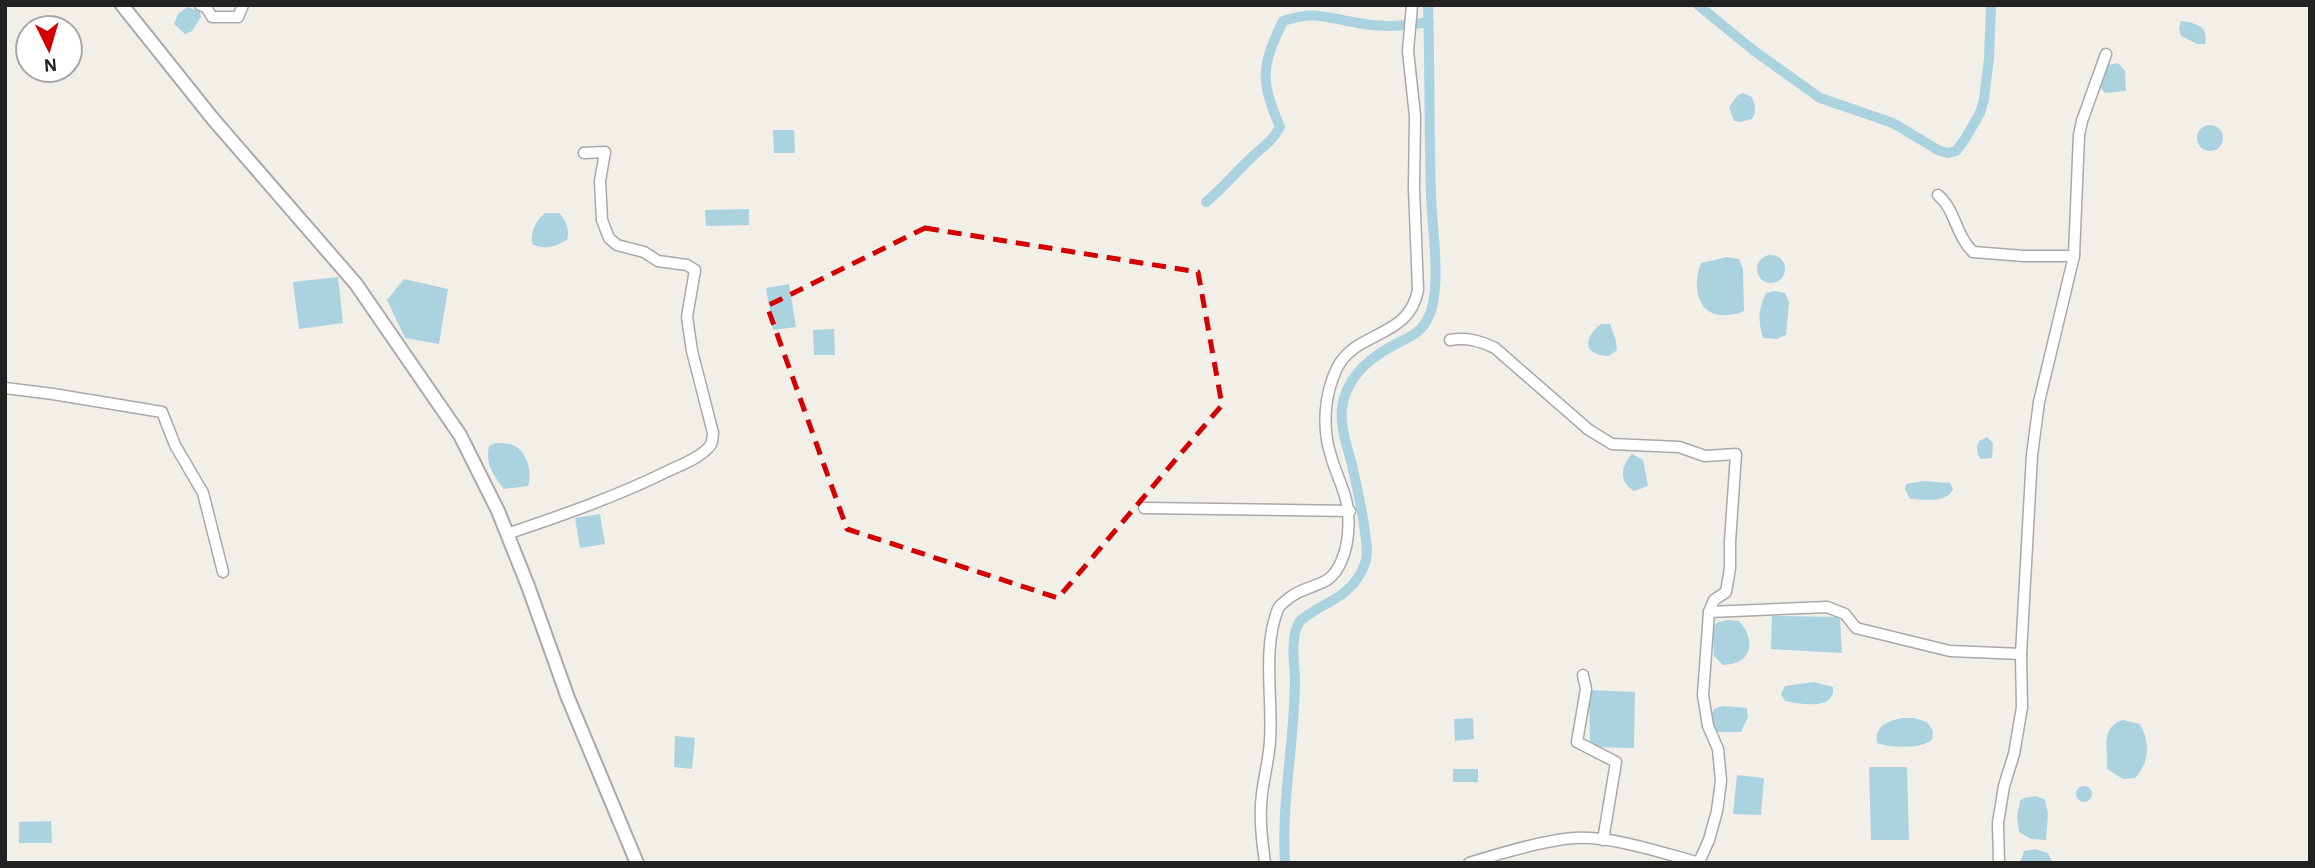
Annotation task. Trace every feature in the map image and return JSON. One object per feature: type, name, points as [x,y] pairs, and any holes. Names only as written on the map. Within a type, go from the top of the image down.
[{"type":"street","points":[[122,5],[214,119],[356,284],[460,435],[484,480],[507,534],[568,698],[637,863]]},
{"type":"street","points":[[200,5],[206,7],[212,17],[238,17],[243,5]]},
{"type":"street","points":[[1265,863],[1260,816],[1270,742],[1271,634],[1279,606],[1293,594],[1329,579],[1335,572],[1342,561],[1348,537],[1350,511],[1326,437],[1330,386],[1338,366],[1356,347],[1407,317],[1416,304],[1415,116],[1409,51],[1412,5]]},
{"type":"street","points":[[1999,863],[1998,823],[2022,707],[2021,654],[2032,455],[2039,402],[2074,256],[2079,135],[2106,54]]},
{"type":"street","points":[[507,534],[573,512],[647,481],[692,459],[712,445],[713,433],[692,351],[687,317],[695,270],[687,265],[657,261],[644,252],[617,245],[609,238],[602,220],[600,181],[605,152],[584,153]]},
{"type":"street","points":[[1938,195],[1947,203],[1952,218],[1973,252],[2074,256]]},
{"type":"street","points":[[1450,340],[1463,338],[1495,348],[1589,430],[1612,444],[1679,447],[1705,456],[1736,454],[1730,568],[1726,592],[1714,600],[1709,612],[1703,695],[1708,726],[1718,750],[1721,780],[1712,831],[1700,862],[1642,847],[1575,838],[1469,863]]},
{"type":"street","points":[[5,388],[162,412],[175,445],[203,493],[223,572]]},
{"type":"street","points":[[1144,508],[1350,511]]},
{"type":"street","points":[[1709,612],[1828,607],[1845,614],[1856,628],[1950,652],[2021,654]]},
{"type":"street","points":[[1583,676],[1586,689],[1577,742],[1616,762],[1603,840]]},
{"type":"highlighted area","points":[[925,228],[1198,272],[1222,405],[1058,598],[847,529],[767,306]]},
{"type":"water","points":[[188,7],[200,12],[201,17],[192,31],[185,34],[174,24],[178,14]]},
{"type":"water","points":[[2181,21],[2200,26],[2205,33],[2205,44],[2197,44],[2181,36]]},
{"type":"water","points":[[2118,63],[2125,71],[2126,91],[2105,93],[2100,87],[2103,66]]},
{"type":"water","points":[[1743,93],[1752,97],[1755,113],[1752,119],[1734,121],[1729,107],[1738,95]]},
{"type":"water","points":[[2210,125],[2219,129],[2223,138],[2219,147],[2210,151],[2201,147],[2197,138],[2201,129]]},
{"type":"water","points":[[773,130],[794,130],[795,153],[774,153]]},
{"type":"water","points":[[749,209],[749,225],[706,226],[705,210]]},
{"type":"water","points":[[545,213],[559,213],[568,229],[567,240],[550,247],[532,244],[534,227]]},
{"type":"water","points":[[1771,255],[1781,259],[1785,269],[1781,279],[1771,283],[1761,279],[1757,269],[1761,259]]},
{"type":"water","points":[[1727,257],[1739,259],[1743,269],[1744,311],[1718,315],[1703,306],[1697,291],[1698,272],[1701,263]]},
{"type":"water","points":[[338,277],[343,323],[299,329],[293,282]]},
{"type":"water","points":[[404,279],[448,289],[439,344],[405,338],[387,300]]},
{"type":"water","points":[[789,284],[796,327],[773,330],[766,288]]},
{"type":"water","points":[[1766,293],[1785,293],[1789,302],[1786,335],[1777,339],[1763,338],[1761,305]]},
{"type":"water","points":[[1601,324],[1610,324],[1616,341],[1617,350],[1609,356],[1594,353],[1588,345],[1591,335]]},
{"type":"water","points":[[834,329],[835,355],[814,355],[813,330]]},
{"type":"water","points":[[1987,437],[1993,443],[1992,458],[1980,459],[1978,443]]},
{"type":"water","points":[[496,443],[511,444],[522,452],[529,469],[528,486],[504,489],[500,484],[488,458],[489,446]]},
{"type":"water","points":[[1632,454],[1643,460],[1648,486],[1634,491],[1623,478],[1625,463]]},
{"type":"water","points":[[1923,481],[1950,483],[1953,489],[1950,494],[1940,499],[1910,499],[1905,489],[1906,484]]},
{"type":"water","points":[[600,514],[605,544],[580,548],[575,518]]},
{"type":"water","points":[[1772,616],[1840,617],[1842,653],[1771,649]]},
{"type":"water","points":[[1739,621],[1744,628],[1748,636],[1749,650],[1741,660],[1723,665],[1714,656],[1713,627],[1718,622]]},
{"type":"water","points":[[1814,682],[1833,687],[1829,700],[1815,704],[1799,703],[1785,701],[1781,694],[1785,686]]},
{"type":"water","points":[[1589,690],[1635,692],[1634,748],[1590,747]]},
{"type":"water","points":[[1722,706],[1747,708],[1748,717],[1741,732],[1718,732],[1712,721],[1713,712]]},
{"type":"water","points":[[1473,718],[1474,739],[1455,741],[1454,719]]},
{"type":"water","points":[[1902,718],[1927,722],[1933,731],[1932,740],[1905,747],[1877,743],[1880,728]]},
{"type":"water","points":[[2123,720],[2140,724],[2146,738],[2146,759],[2135,778],[2123,779],[2107,769],[2108,733],[2116,723]]},
{"type":"water","points":[[675,736],[695,738],[692,769],[674,767]]},
{"type":"water","points":[[1869,767],[1907,767],[1909,840],[1871,840]]},
{"type":"water","points":[[1453,769],[1478,769],[1478,782],[1453,782]]},
{"type":"water","points":[[1737,775],[1764,778],[1761,815],[1733,814]]},
{"type":"water","points":[[2081,786],[2087,786],[2092,794],[2090,800],[2081,802],[2076,797],[2076,791]]},
{"type":"water","points":[[2036,796],[2045,800],[2048,813],[2046,840],[2031,839],[2019,832],[2017,817],[2020,801]]},
{"type":"water","points":[[51,821],[52,843],[19,843],[19,822]]},
{"type":"water","points":[[2035,849],[2048,853],[2053,863],[2020,863],[2024,851]]},
{"type":"waterway","points":[[1285,863],[1295,634],[1302,619],[1352,586],[1362,572],[1367,555],[1361,506],[1343,429],[1344,397],[1360,370],[1385,350],[1423,327],[1433,304],[1436,274],[1431,195],[1428,5]]},
{"type":"waterway","points":[[1698,5],[1753,50],[1820,98],[1893,123],[1938,150],[1948,153],[1956,151],[1980,113],[1989,58],[1991,5]]},
{"type":"waterway","points":[[1206,202],[1270,141],[1280,127],[1269,97],[1266,74],[1270,50],[1283,21],[1313,15],[1376,26],[1429,22]]}]
